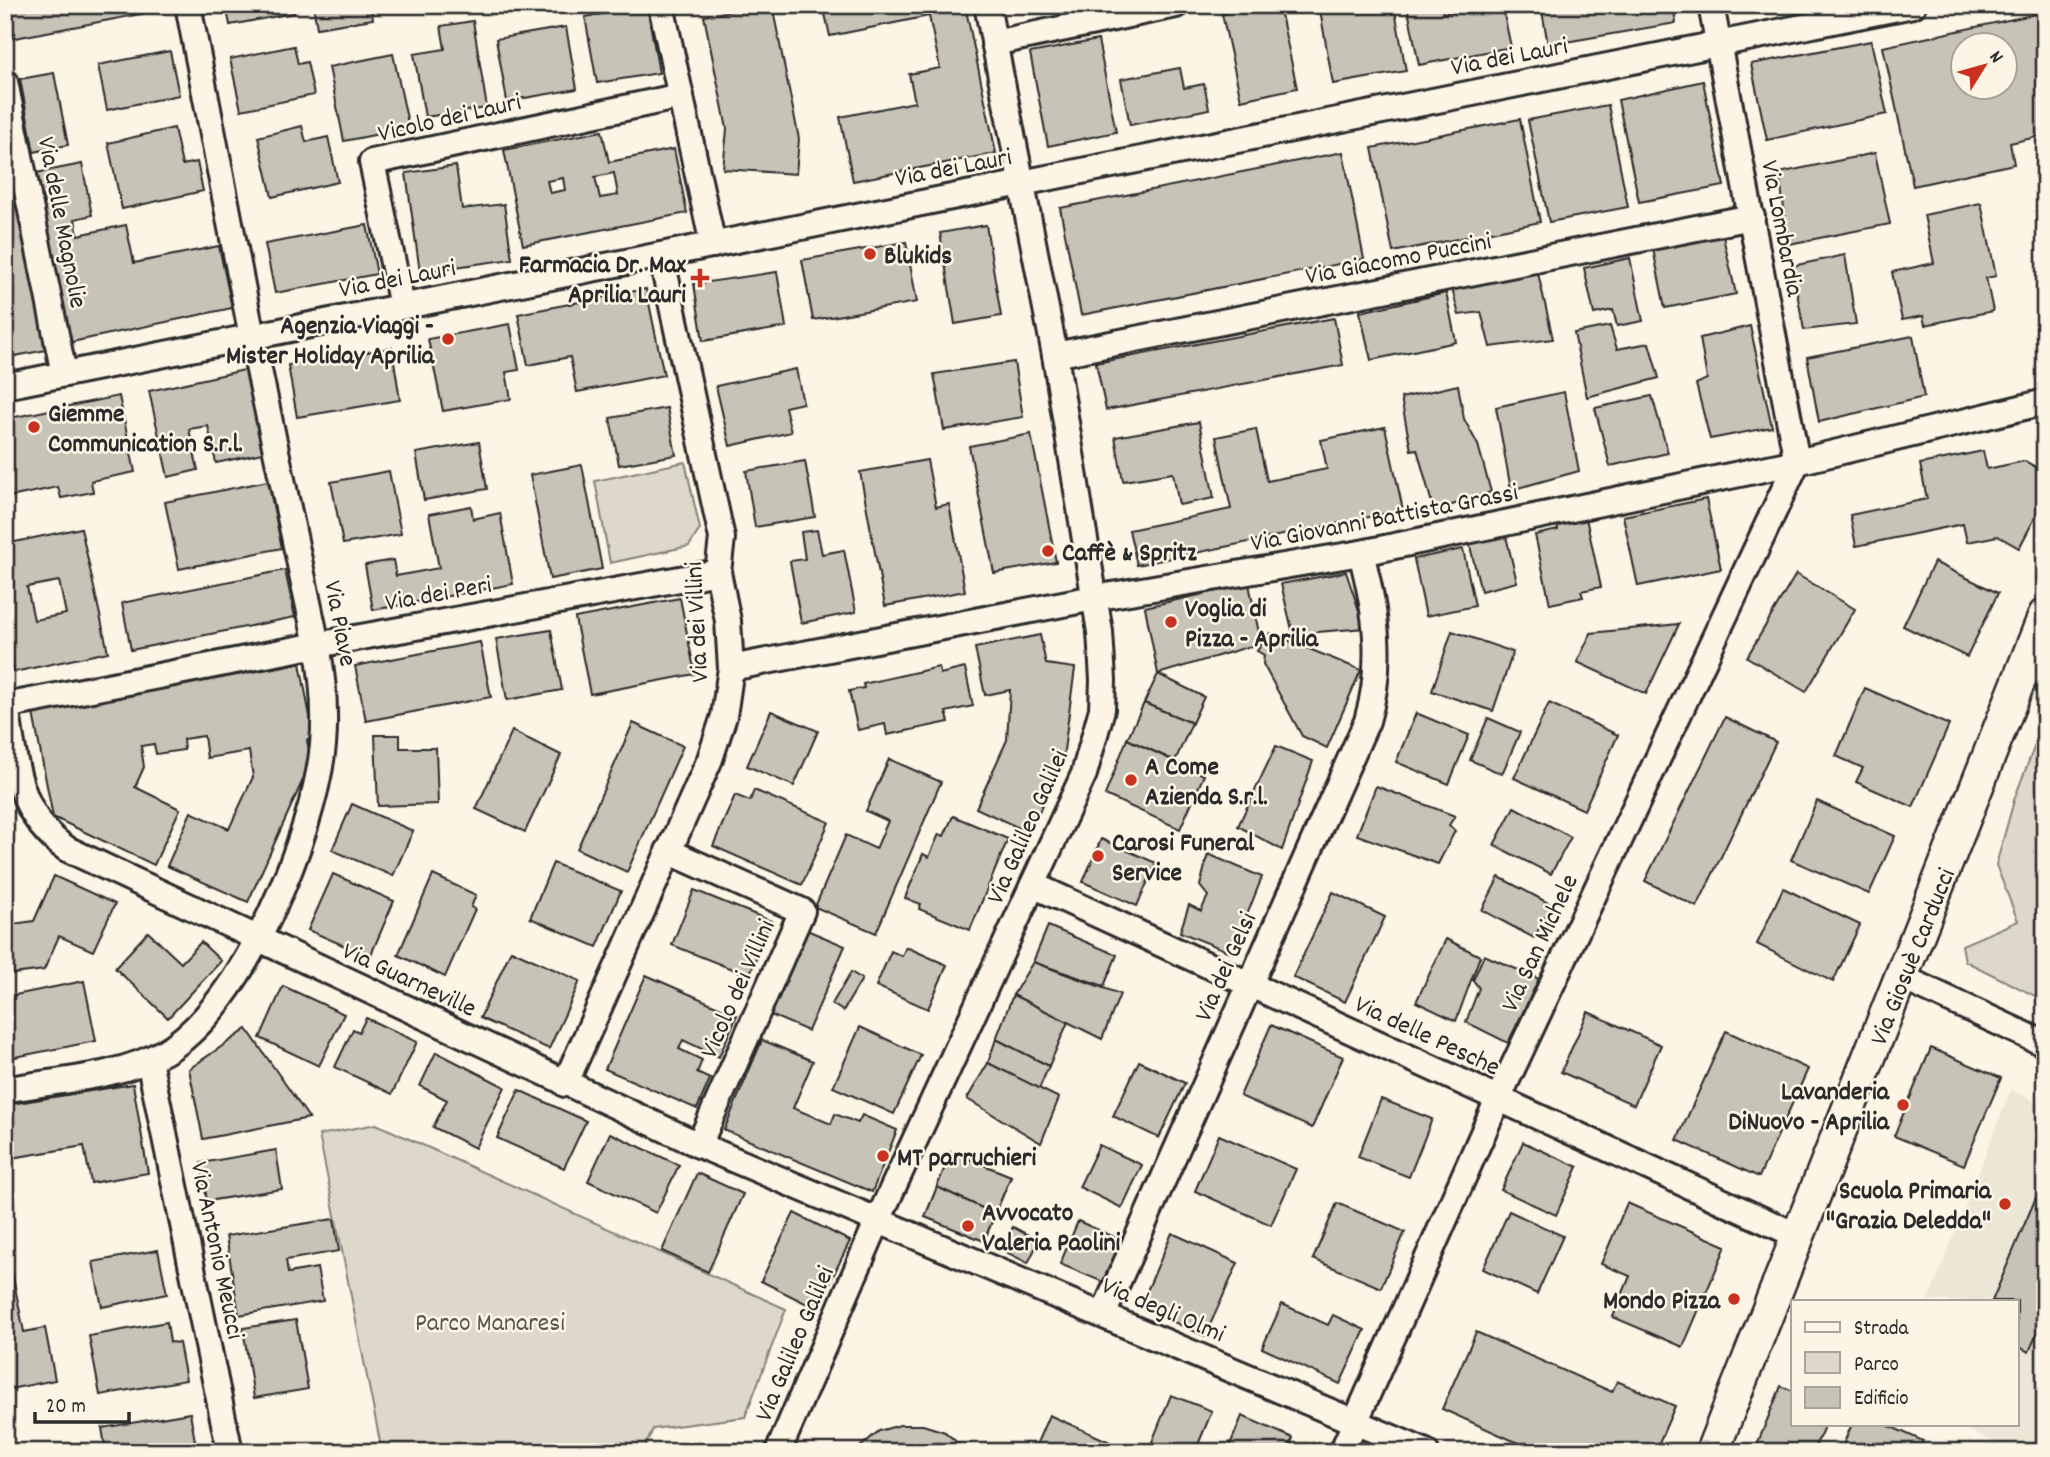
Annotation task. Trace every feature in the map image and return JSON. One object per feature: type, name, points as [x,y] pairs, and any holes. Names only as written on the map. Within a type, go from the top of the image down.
[{"type":"street","name":"Via Piave","points":[[5,1090],[127,1067],[149,1060],[189,1036],[211,1014],[258,939],[306,822],[320,765],[324,694],[317,645],[252,337],[188,5]]},
{"type":"street","points":[[661,5],[712,245]]},
{"type":"street","name":"Via Galileo Galilei","points":[[778,1452],[878,1220],[1084,774],[1100,723],[1103,664],[1094,598],[1055,355],[986,5]]},
{"type":"street","points":[[994,43],[1176,5]]},
{"type":"street","name":"Via Lombardia","points":[[1711,5],[1797,462]]},
{"type":"street","name":"Via dei Lauri","points":[[5,386],[1913,5]]},
{"type":"street","name":"Via delle Magnolie","points":[[5,82],[64,374]]},
{"type":"street","name":"Vicolo dei Lauri","points":[[402,306],[372,162],[681,96]]},
{"type":"street","name":"Via Giacomo Puccini","points":[[1055,355],[1752,217]]},
{"type":"street","name":"Via dei Villini","points":[[565,1084],[721,730],[732,668],[728,621],[718,572],[722,538],[661,255]]},
{"type":"street","name":"Via Giovanni Battista Grassi","points":[[732,668],[1094,598],[1361,554],[1797,462],[2045,402]]},
{"type":"street","name":"Via San Michele","points":[[1342,1452],[1498,1099],[1797,462]]},
{"type":"street","name":"Via dei Gelsi","points":[[1103,1315],[1248,984],[1357,747],[1373,702],[1377,638],[1361,554]]},
{"type":"street","name":"Via dei Peri","points":[[6,706],[317,645],[718,572]]},
{"type":"street","name":"Via Giosuè Carducci","points":[[1712,1452],[1903,978],[2045,615]]},
{"type":"street","name":"Via Guarneville","points":[[6,706],[22,795],[38,821],[53,838],[77,854],[565,1084],[699,1145],[878,1220]]},
{"type":"street","name":"Vicolo dei Villini","points":[[668,851],[802,911],[699,1145]]},
{"type":"street","name":"Via delle Pesche","points":[[1033,885],[1798,1236]]},
{"type":"street","points":[[1903,978],[2045,1044]]},
{"type":"street","name":"Via Antonio Meucci","points":[[149,1060],[230,1452]]},
{"type":"street","name":"Via degli Olmi","points":[[878,1220],[1426,1452]]},
{"type":"shaded area","name":"Scuola Primaria \"Grazia Deledda\"","points":[[2011,1089],[2045,1107],[2045,1452],[2016,1452],[1958,1426],[2018,1426],[2018,1300],[1928,1300]]},
{"type":"green space","points":[[685,462],[700,529],[689,546],[610,563],[595,481]]},
{"type":"green space","points":[[2045,719],[2045,1001],[1965,961],[1962,945],[2018,921],[1996,865],[2015,797]]},
{"type":"green space","name":"Parco Manaresi","points":[[376,1124],[786,1309],[745,1417],[653,1429],[643,1452],[382,1452],[319,1135]]},
{"type":"building","points":[[9,5],[166,5],[167,9],[15,38]]},
{"type":"building","points":[[226,5],[292,5],[294,13],[230,25]]},
{"type":"building","points":[[313,5],[371,5],[373,19],[317,28]]},
{"type":"building","points":[[772,5],[799,139],[796,174],[723,169],[727,129],[704,16]]},
{"type":"building","points":[[823,5],[965,5],[996,153],[853,181],[840,117],[915,102],[909,74],[940,68],[929,16],[830,36]]},
{"type":"building","points":[[1260,5],[1279,5],[1297,88],[1241,100],[1222,14]]},
{"type":"building","points":[[1319,5],[1394,5],[1406,71],[1333,84]]},
{"type":"building","points":[[1407,5],[1441,5],[1443,13],[1468,8],[1467,5],[1502,5],[1511,47],[1419,65]]},
{"type":"building","points":[[1541,5],[1673,5],[1676,23],[1548,45]]},
{"type":"building","points":[[647,6],[659,73],[597,83],[585,17]]},
{"type":"building","points":[[2045,12],[2045,135],[2010,143],[2014,164],[1913,186],[1883,47],[1948,33],[1948,102],[2018,102],[2018,32],[1952,32]]},
{"type":"building","points":[[473,21],[487,108],[425,117],[414,54],[445,49],[441,26]]},
{"type":"building","points":[[566,27],[577,89],[507,101],[496,39]]},
{"type":"building","points":[[1098,40],[1116,132],[1048,146],[1030,53]]},
{"type":"building","points":[[1871,41],[1887,114],[1767,140],[1751,64]]},
{"type":"building","points":[[294,46],[298,64],[307,62],[314,95],[241,110],[230,59]]},
{"type":"building","points":[[170,51],[179,95],[107,110],[98,65]]},
{"type":"building","points":[[393,54],[409,128],[344,141],[329,67]]},
{"type":"building","points":[[1180,68],[1184,88],[1204,84],[1209,109],[1130,125],[1121,79]]},
{"type":"building","points":[[54,73],[68,145],[34,152],[20,79]]},
{"type":"building","points":[[1703,81],[1724,186],[1639,202],[1618,100]]},
{"type":"building","points":[[1608,105],[1628,207],[1549,222],[1528,120]]},
{"type":"building","points":[[1520,119],[1540,222],[1393,252],[1372,148]]},
{"type":"building","points":[[302,126],[306,142],[328,137],[338,182],[272,197],[258,137]]},
{"type":"building","points":[[174,128],[182,165],[197,162],[203,191],[122,209],[108,143]]},
{"type":"building","points":[[602,131],[609,162],[674,149],[687,213],[523,245],[504,150]],"holes":[[[614,173],[618,195],[600,198],[595,177]],[[563,178],[565,190],[550,193],[547,181]]]},
{"type":"building","points":[[1343,152],[1364,259],[1081,315],[1060,208]]},
{"type":"building","points":[[1875,153],[1890,224],[1789,244],[1779,173]]},
{"type":"building","points":[[82,164],[92,215],[75,219],[78,235],[126,225],[134,263],[219,246],[232,308],[67,343],[31,174]]},
{"type":"building","points":[[456,166],[462,209],[504,204],[512,259],[420,272],[406,173]]},
{"type":"building","points":[[1981,203],[1996,276],[1986,278],[1993,311],[1925,325],[1923,316],[1902,320],[1892,272],[1934,263],[1924,215]]},
{"type":"building","points":[[24,205],[51,349],[5,358],[5,208]]},
{"type":"building","points":[[2045,221],[2045,259],[2039,222]]},
{"type":"building","points":[[367,225],[377,274],[275,293],[265,244]]},
{"type":"building","points":[[986,225],[1001,316],[955,324],[940,233]]},
{"type":"building","points":[[1722,232],[1736,294],[1665,308],[1653,249]]},
{"type":"building","points":[[906,242],[917,302],[813,320],[802,260]]},
{"type":"building","points":[[1845,255],[1856,324],[1804,330],[1792,266]]},
{"type":"building","points":[[1630,258],[1643,321],[1617,326],[1613,310],[1594,314],[1584,268]]},
{"type":"building","points":[[777,272],[786,327],[703,341],[694,284]]},
{"type":"building","points":[[1538,273],[1553,339],[1490,347],[1481,312],[1459,315],[1452,289]]},
{"type":"building","points":[[646,289],[664,375],[577,392],[570,357],[528,365],[518,314]]},
{"type":"building","points":[[1446,293],[1456,342],[1371,360],[1360,312]]},
{"type":"building","points":[[1334,318],[1343,365],[1106,410],[1096,363]]},
{"type":"building","points":[[510,324],[519,370],[506,372],[511,399],[443,411],[428,339]]},
{"type":"building","points":[[1610,326],[1617,349],[1649,343],[1659,378],[1587,397],[1574,333]]},
{"type":"building","points":[[1750,326],[1772,427],[1710,439],[1696,384],[1707,379],[1700,338]]},
{"type":"building","points":[[1913,336],[1924,397],[1819,422],[1807,357]]},
{"type":"building","points":[[392,348],[400,400],[297,417],[288,365]]},
{"type":"building","points":[[1014,362],[1023,417],[944,430],[934,374]]},
{"type":"building","points":[[249,369],[267,452],[216,463],[208,426],[189,429],[198,470],[168,477],[149,391]]},
{"type":"building","points":[[796,369],[803,403],[785,407],[791,432],[730,446],[716,386]]},
{"type":"building","points":[[1458,385],[1464,419],[1478,445],[1491,492],[1434,511],[1417,449],[1411,450],[1401,398]]},
{"type":"building","points":[[1564,392],[1579,471],[1511,490],[1496,407]]},
{"type":"building","points":[[119,396],[135,472],[91,481],[93,492],[61,498],[58,487],[5,498],[5,419]]},
{"type":"building","points":[[1652,396],[1668,453],[1610,466],[1595,408]]},
{"type":"building","points":[[667,408],[676,455],[619,465],[610,418]]},
{"type":"building","points":[[1199,422],[1214,498],[1179,505],[1173,473],[1123,481],[1115,437]]},
{"type":"building","points":[[1385,427],[1403,510],[1137,565],[1129,530],[1231,509],[1216,437],[1256,429],[1267,481],[1327,469],[1321,440]]},
{"type":"building","points":[[1031,434],[1056,562],[994,573],[969,446]]},
{"type":"building","points":[[479,442],[487,489],[424,500],[416,453]]},
{"type":"building","points":[[1983,451],[1987,469],[2025,461],[2045,472],[2045,499],[2019,548],[1998,536],[1967,542],[1963,524],[1856,546],[1850,515],[1927,499],[1920,464]]},
{"type":"building","points":[[927,460],[936,507],[949,504],[965,591],[885,606],[860,472]]},
{"type":"building","points":[[805,461],[815,517],[755,527],[746,471]]},
{"type":"building","points":[[582,465],[602,569],[550,579],[530,475]]},
{"type":"building","points":[[389,471],[401,534],[343,544],[331,482]]},
{"type":"building","points":[[268,481],[282,548],[179,569],[165,502]]},
{"type":"building","points":[[1706,499],[1721,569],[1638,586],[1623,516]]},
{"type":"building","points":[[471,506],[473,519],[500,513],[513,584],[373,610],[365,565],[393,560],[396,576],[439,568],[429,514]]},
{"type":"building","points":[[1586,518],[1601,587],[1581,591],[1583,597],[1550,604],[1535,535],[1558,530],[1557,524]]},
{"type":"building","points":[[81,528],[108,652],[14,672],[5,631],[5,544]],"holes":[[[59,581],[66,614],[34,620],[27,587]]]},
{"type":"building","points":[[817,530],[822,554],[844,550],[856,612],[801,623],[790,561],[805,559],[801,532]]},
{"type":"building","points":[[1505,532],[1517,582],[1481,591],[1469,542]]},
{"type":"building","points":[[1463,549],[1475,606],[1426,616],[1414,559]]},
{"type":"building","points":[[1934,562],[1998,593],[1967,657],[1903,626]]},
{"type":"building","points":[[285,570],[295,617],[131,650],[122,603]]},
{"type":"building","points":[[1346,572],[1365,628],[1293,634],[1281,584]]},
{"type":"building","points":[[1796,574],[1855,609],[1806,692],[1747,657]]},
{"type":"building","points":[[1249,584],[1261,643],[1158,674],[1145,607]]},
{"type":"building","points":[[680,598],[695,674],[590,694],[575,618]]},
{"type":"building","points":[[1679,624],[1646,694],[1577,662],[1591,633]]},
{"type":"building","points":[[551,630],[562,690],[507,700],[496,639]]},
{"type":"building","points":[[1452,631],[1513,652],[1493,711],[1432,691]]},
{"type":"building","points":[[1270,633],[1361,670],[1327,748],[1302,736],[1263,664],[1264,655],[1257,651]]},
{"type":"building","points":[[1040,635],[1046,664],[1075,668],[1063,758],[1030,833],[976,808],[1007,740],[1010,690],[985,695],[975,648]]},
{"type":"building","points":[[480,642],[491,697],[366,721],[355,666]]},
{"type":"building","points":[[300,663],[314,738],[307,740],[311,762],[248,902],[167,866],[191,812],[229,829],[253,777],[249,751],[207,758],[204,736],[183,739],[184,750],[156,754],[154,744],[141,746],[144,767],[135,787],[180,809],[154,865],[53,817],[33,713]]},
{"type":"building","points":[[939,667],[940,674],[965,668],[973,706],[946,712],[949,722],[887,735],[885,724],[858,730],[849,691],[864,688],[863,684]]},
{"type":"building","points":[[1158,674],[1204,697],[1192,723],[1144,703]]},
{"type":"building","points":[[1865,688],[1949,725],[1913,807],[1856,782],[1863,768],[1836,756]]},
{"type":"building","points":[[1144,703],[1192,723],[1175,761],[1127,739]]},
{"type":"building","points":[[1549,703],[1618,735],[1584,810],[1514,778]]},
{"type":"building","points":[[771,711],[818,731],[794,786],[747,766]]},
{"type":"building","points":[[1416,713],[1469,735],[1449,784],[1396,762]]},
{"type":"building","points":[[1725,717],[1776,742],[1697,907],[1645,881]]},
{"type":"building","points":[[1488,718],[1520,732],[1502,774],[1470,760]]},
{"type":"building","points":[[633,723],[683,746],[627,872],[577,849]]},
{"type":"building","points":[[512,731],[561,755],[525,832],[476,809]]},
{"type":"building","points":[[375,735],[400,735],[400,748],[436,748],[438,804],[378,806]]},
{"type":"building","points":[[1127,739],[1204,775],[1180,829],[1105,795]]},
{"type":"building","points":[[1276,746],[1313,761],[1282,850],[1238,826]]},
{"type":"building","points":[[889,759],[941,782],[876,933],[815,907],[846,835],[876,849],[888,821],[866,811]]},
{"type":"building","points":[[1376,786],[1455,816],[1449,825],[1455,831],[1438,864],[1357,835]]},
{"type":"building","points":[[754,790],[829,822],[802,885],[713,846],[735,795],[750,801]]},
{"type":"building","points":[[5,797],[11,826],[5,828]]},
{"type":"building","points":[[1817,801],[1895,836],[1869,894],[1791,860]]},
{"type":"building","points":[[352,804],[413,831],[393,876],[332,850]]},
{"type":"building","points":[[1514,807],[1571,837],[1551,874],[1494,845]]},
{"type":"building","points":[[953,816],[1008,839],[970,930],[919,909],[921,904],[905,898],[923,854],[929,857],[939,834],[944,836]]},
{"type":"building","points":[[1101,839],[1156,863],[1137,906],[1083,882]]},
{"type":"building","points":[[1208,854],[1262,877],[1232,953],[1180,932],[1189,905],[1201,911],[1208,896],[1200,886]]},
{"type":"building","points":[[553,863],[621,891],[597,947],[530,918]]},
{"type":"building","points":[[333,874],[394,901],[370,957],[308,930]]},
{"type":"building","points":[[433,875],[476,895],[471,907],[475,909],[445,977],[398,955]]},
{"type":"building","points":[[54,876],[115,904],[93,951],[59,936],[44,970],[5,975],[5,925],[34,921]]},
{"type":"building","points":[[1499,877],[1552,905],[1534,938],[1482,910]]},
{"type":"building","points":[[1783,888],[1860,925],[1833,982],[1757,944]]},
{"type":"building","points":[[694,890],[771,921],[749,976],[672,945]]},
{"type":"building","points":[[1333,892],[1385,917],[1345,1002],[1293,977]]},
{"type":"building","points":[[1048,926],[1117,955],[1104,986],[1033,962]]},
{"type":"building","points":[[802,928],[845,946],[808,1031],[766,1013]]},
{"type":"building","points":[[148,932],[181,963],[201,942],[221,961],[168,1018],[115,968]]},
{"type":"building","points":[[1446,939],[1480,956],[1456,1021],[1416,1002]]},
{"type":"building","points":[[906,947],[947,965],[928,1009],[876,986],[891,951],[902,956]]},
{"type":"building","points":[[511,950],[580,981],[549,1049],[480,1018]]},
{"type":"building","points":[[1484,955],[1539,979],[1508,1043],[1466,1022],[1479,988],[1473,980]]},
{"type":"building","points":[[1033,962],[1120,994],[1102,1039],[1013,995]]},
{"type":"building","points":[[851,972],[862,979],[843,1011],[832,1004]]},
{"type":"building","points":[[646,975],[737,1015],[719,1057],[683,1040],[679,1049],[702,1060],[697,1073],[710,1079],[697,1109],[605,1069]]},
{"type":"building","points":[[84,981],[96,1041],[5,1059],[5,997]]},
{"type":"building","points":[[283,986],[344,1014],[319,1066],[260,1038]]},
{"type":"building","points":[[1013,995],[1068,1022],[1049,1066],[996,1039]]},
{"type":"building","points":[[1588,1012],[1661,1045],[1634,1105],[1561,1072]]},
{"type":"building","points":[[366,1018],[417,1042],[392,1094],[335,1067],[353,1029],[359,1032]]},
{"type":"building","points":[[1271,1025],[1343,1057],[1312,1128],[1240,1096]]},
{"type":"building","points":[[860,1027],[921,1055],[894,1114],[833,1087]]},
{"type":"building","points":[[247,1029],[309,1118],[203,1139],[189,1069]]},
{"type":"building","points":[[1726,1031],[1808,1069],[1759,1177],[1677,1140]]},
{"type":"building","points":[[996,1039],[1049,1066],[1039,1089],[988,1063]]},
{"type":"building","points":[[762,1040],[813,1061],[793,1108],[831,1124],[835,1114],[858,1123],[862,1115],[897,1130],[872,1192],[724,1130]]},
{"type":"building","points":[[1931,1048],[2001,1078],[1964,1165],[1894,1136]]},
{"type":"building","points":[[436,1052],[505,1087],[475,1148],[433,1127],[447,1100],[420,1086]]},
{"type":"building","points":[[1139,1061],[1185,1083],[1159,1138],[1113,1116]]},
{"type":"building","points":[[988,1063],[1059,1098],[1041,1143],[967,1099]]},
{"type":"building","points":[[133,1084],[148,1173],[91,1183],[84,1146],[5,1159],[5,1105]]},
{"type":"building","points":[[519,1090],[586,1121],[564,1168],[497,1138]]},
{"type":"building","points":[[1381,1099],[1432,1119],[1409,1177],[1358,1157]]},
{"type":"building","points":[[610,1133],[679,1165],[656,1213],[588,1181]]},
{"type":"building","points":[[1219,1135],[1296,1169],[1271,1225],[1195,1191]]},
{"type":"building","points":[[1523,1142],[1578,1167],[1556,1215],[1501,1190]]},
{"type":"building","points":[[1099,1145],[1142,1165],[1122,1208],[1079,1187]]},
{"type":"building","points":[[276,1150],[282,1189],[207,1201],[201,1163]]},
{"type":"building","points":[[951,1152],[1011,1176],[984,1241],[925,1217]]},
{"type":"building","points":[[951,1152],[1011,1176],[995,1214],[937,1187]]},
{"type":"building","points":[[697,1173],[743,1194],[708,1272],[662,1251]]},
{"type":"building","points":[[2045,1176],[2045,1315],[2029,1352],[2018,1346],[2018,1300],[1992,1300]]},
{"type":"building","points":[[937,1187],[995,1214],[984,1241],[925,1217]]},
{"type":"building","points":[[1337,1203],[1405,1232],[1381,1288],[1313,1259]]},
{"type":"building","points":[[1627,1203],[1726,1246],[1683,1347],[1613,1317],[1630,1276],[1601,1264]]},
{"type":"building","points":[[1509,1211],[1563,1236],[1537,1294],[1483,1269]]},
{"type":"building","points":[[794,1213],[850,1241],[817,1309],[761,1281]]},
{"type":"building","points":[[334,1219],[339,1251],[286,1260],[288,1273],[317,1268],[323,1301],[239,1315],[226,1236]]},
{"type":"building","points":[[1078,1221],[1121,1240],[1103,1282],[1060,1264]]},
{"type":"building","points":[[1013,1227],[1039,1241],[1028,1263],[1002,1250]]},
{"type":"building","points":[[1172,1233],[1238,1263],[1205,1336],[1140,1307]]},
{"type":"building","points":[[158,1250],[167,1294],[102,1307],[93,1262]]},
{"type":"building","points":[[9,1257],[24,1332],[45,1328],[55,1380],[5,1390],[5,1258]]},
{"type":"building","points":[[1282,1304],[1328,1325],[1333,1315],[1365,1330],[1340,1384],[1262,1348]]},
{"type":"building","points":[[296,1320],[308,1389],[254,1398],[243,1328]]},
{"type":"building","points":[[167,1322],[170,1342],[179,1343],[186,1380],[100,1395],[89,1336]]},
{"type":"building","points":[[1476,1332],[1612,1392],[1617,1381],[1675,1406],[1655,1452],[1538,1452],[1442,1409]]},
{"type":"building","points":[[1781,1386],[1791,1390],[1791,1426],[1824,1426],[1813,1452],[1754,1452]]},
{"type":"building","points":[[1171,1395],[1212,1411],[1195,1452],[1177,1452],[1152,1442]]},
{"type":"building","points":[[190,1413],[197,1452],[106,1452],[102,1428]]},
{"type":"building","points":[[1049,1415],[1110,1442],[1106,1452],[1033,1452]]},
{"type":"building","points":[[1242,1416],[1293,1438],[1287,1452],[1227,1452]]},
{"type":"building","points":[[900,1425],[923,1425],[945,1432],[968,1452],[854,1452],[879,1431]]},
{"type":"building","points":[[1851,1426],[1889,1426],[1923,1441],[1918,1452],[1840,1452]]},
{"type":"place","name":"Blukids","points":[[870,254]]},
{"type":"place","name":"Farmacia Dr. Max Aprilia Lauri","points":[[700,278]]},
{"type":"place","name":"Agenzia Viaggi - Mister Holiday Aprilia","points":[[448,339]]},
{"type":"place","name":"Giemme Communication S.r.l.","points":[[34,427]]},
{"type":"place","name":"Caffè & Spritz","points":[[1048,551]]},
{"type":"place","name":"Voglia di Pizza - Aprilia","points":[[1171,622]]},
{"type":"place","name":"A Come Azienda S.r.l.","points":[[1131,780]]},
{"type":"place","name":"Carosi Funeral Service","points":[[1098,856]]},
{"type":"place","name":"Lavanderia DiNuovo - Aprilia","points":[[1903,1105]]},
{"type":"place","name":"MT parruchieri","points":[[883,1156]]},
{"type":"place","name":"Scuola Primaria \"Grazia Deledda\"","points":[[2005,1204]]},
{"type":"place","name":"Avvocato Valeria Paolini","points":[[968,1226]]},
{"type":"place","name":"Mondo Pizza","points":[[1734,1299]]}]
